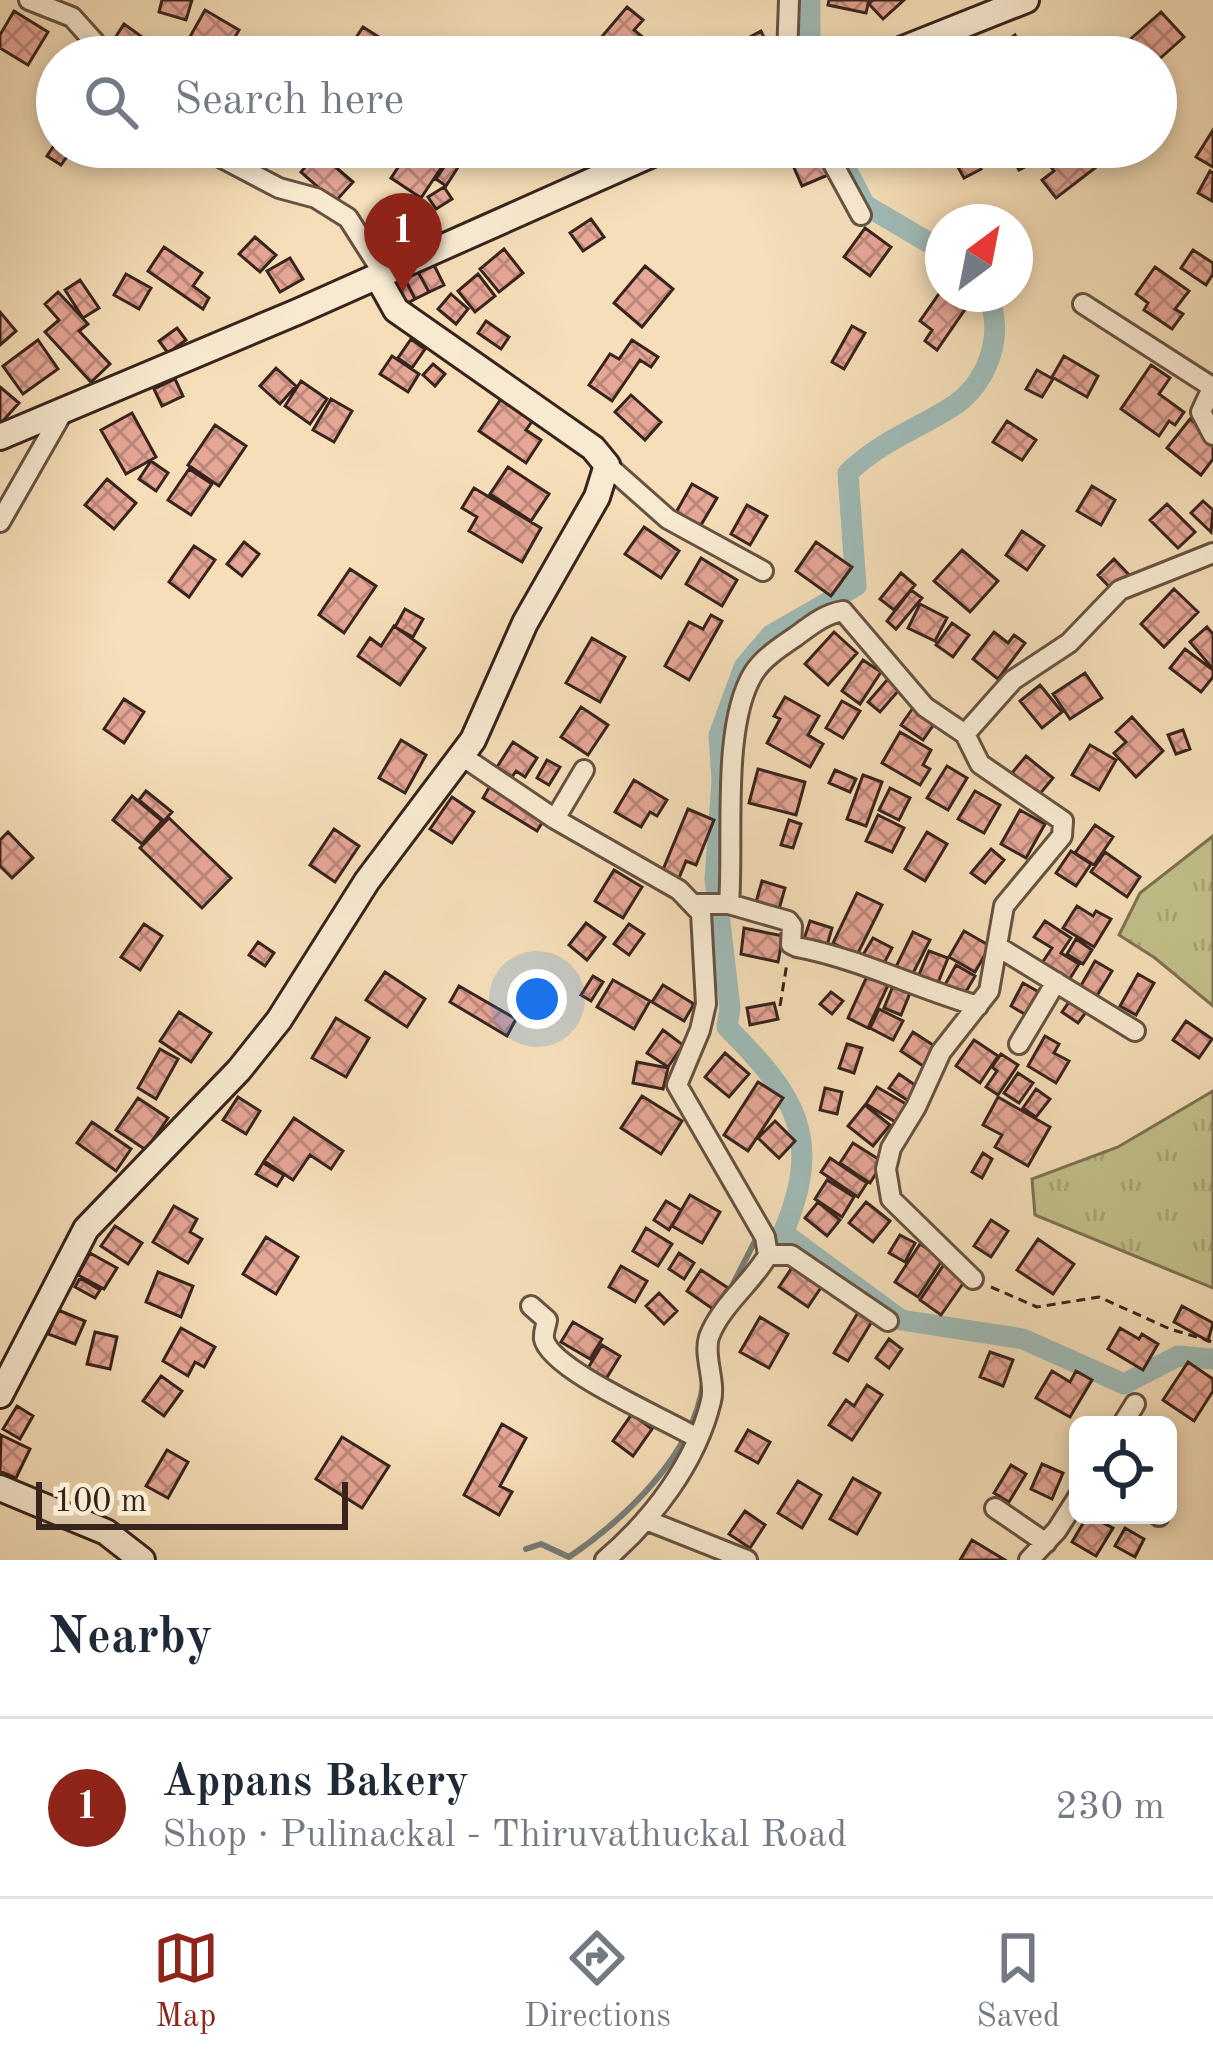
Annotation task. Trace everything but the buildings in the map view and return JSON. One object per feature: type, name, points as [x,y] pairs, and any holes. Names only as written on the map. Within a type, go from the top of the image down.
[{"type":"street","points":[[29,0],[73,17],[90,36]]},
{"type":"street","points":[[788,36],[789,0]]},
{"type":"street","points":[[936,36],[1026,0]]},
{"type":"street","points":[[241,168],[279,188],[316,198],[348,218],[396,310],[573,432],[668,520],[763,571]]},
{"type":"street","points":[[0,436],[621,168]]},
{"type":"street","points":[[835,168],[861,215]]},
{"type":"street","points":[[1083,304],[1212,387],[1201,412],[1213,435]]},
{"type":"street","points":[[0,521],[64,410]]},
{"type":"street","points":[[0,1395],[86,1228],[279,1020],[367,881],[472,740],[525,623],[597,497],[608,465]]},
{"type":"street","points":[[965,734],[1013,680],[1069,643],[1120,590],[1211,557]]},
{"type":"street","points":[[726,904],[733,746],[741,703],[754,671],[776,650],[826,616],[843,611],[925,707],[965,734],[980,764],[1063,820],[1062,836],[1004,906],[989,991],[941,1052],[891,1148],[886,1169],[891,1199],[973,1279]]},
{"type":"street","points":[[461,756],[696,904],[701,913],[706,1004],[677,1085],[752,1213],[766,1246],[791,1256],[888,1322]]},
{"type":"street","points":[[555,819],[584,770]]},
{"type":"street","points":[[696,904],[726,904],[788,921],[791,944],[847,957],[917,988],[978,1006]]},
{"type":"street","points":[[1000,948],[1135,1031]]},
{"type":"street","points":[[1019,1044],[1056,982]]},
{"type":"street","points":[[605,1560],[646,1520],[675,1481],[711,1401],[707,1341],[766,1246]]},
{"type":"street","points":[[531,1306],[547,1320],[544,1340],[554,1357],[632,1407],[662,1417],[697,1438]]},
{"type":"street","points":[[1128,1416],[1135,1404]]},
{"type":"street","points":[[0,1488],[106,1532],[142,1560]]},
{"type":"street","points":[[995,1508],[1046,1543]]},
{"type":"street","points":[[1029,1560],[1069,1510]]},
{"type":"street","points":[[646,1520],[747,1560]]},
{"type":"path","points":[[779,1006],[791,944]]},
{"type":"path","points":[[973,1279],[1037,1307],[1099,1297],[1170,1329],[1213,1342]]},
{"type":"green space","points":[[1213,836],[1213,1006],[1119,935],[1140,893]]},
{"type":"green space","points":[[1213,1091],[1213,1288],[1035,1215],[1032,1179],[1118,1147]]},
{"type":"waterway","points":[[810,0],[810,36]]},
{"type":"waterway","points":[[846,168],[865,205],[925,240]]},
{"type":"waterway","points":[[993,312],[990,357],[974,386],[950,408],[884,445],[848,473],[856,586],[771,635],[744,667],[719,735],[722,781],[715,879],[730,1008],[727,1027],[770,1075],[796,1120],[801,1170],[783,1233],[901,1320],[1023,1339],[1124,1384],[1178,1356],[1213,1359]]},
{"type":"waterway","points":[[730,1290],[756,1239],[771,1230],[783,1233]]},
{"type":"waterway","points":[[526,1549],[541,1544],[569,1557],[634,1504],[686,1435],[703,1384]]},
{"type":"place","name":"Appans Bakery","points":[[403,292]]}]
